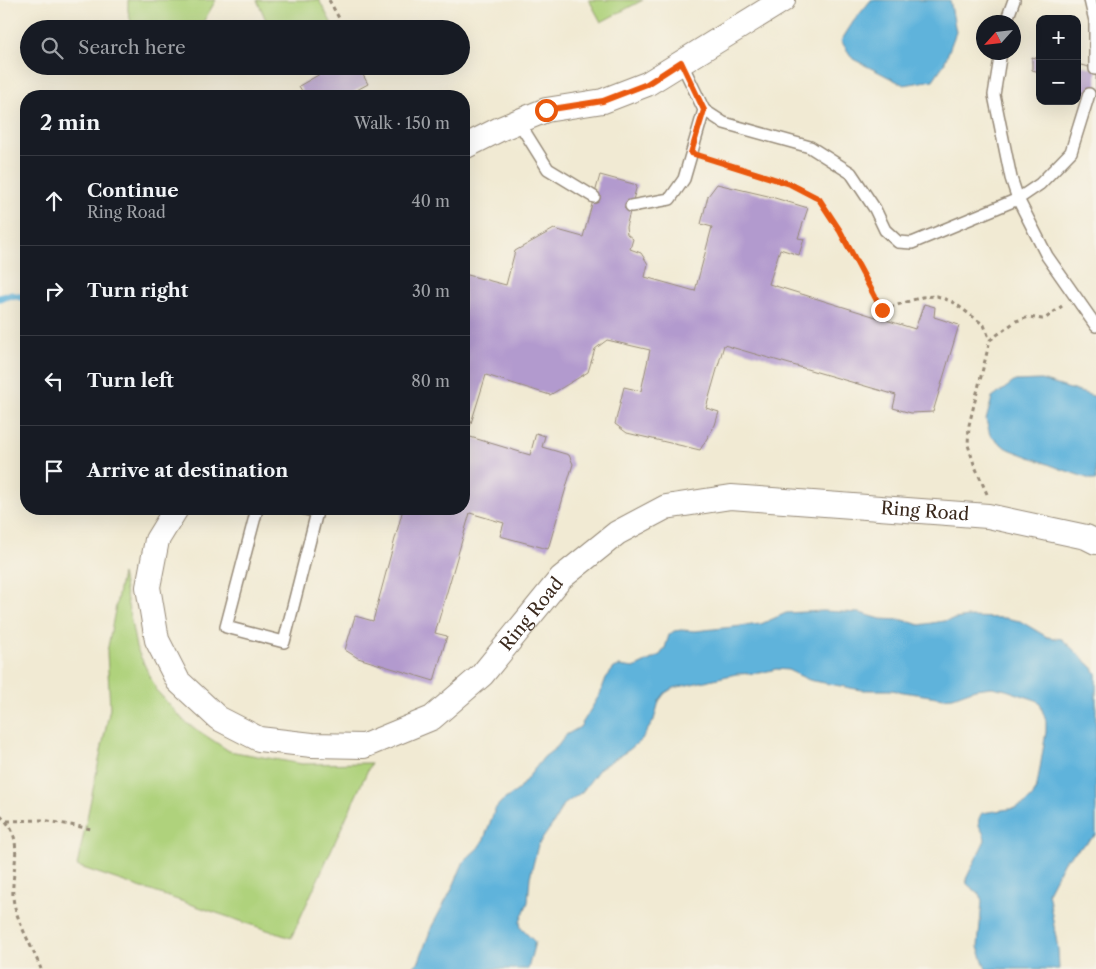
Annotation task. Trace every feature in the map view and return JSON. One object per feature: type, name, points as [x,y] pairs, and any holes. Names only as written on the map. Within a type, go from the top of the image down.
[{"type":"street","points":[[470,144],[546,110],[603,101],[647,84],[783,0]]},
{"type":"street","name":"Ring Road","points":[[172,515],[157,540],[148,587],[157,640],[178,682],[218,718],[259,739],[312,745],[364,746],[432,718],[482,674],[560,578],[618,533],[666,507],[731,497],[988,516],[1086,537],[1096,542]]},
{"type":"lane","points":[[1009,15],[1014,0]]},
{"type":"lane","points":[[1090,0],[1095,21],[1095,69]]},
{"type":"lane","points":[[1000,60],[994,95],[1011,178],[1018,199],[1047,256],[1096,326]]},
{"type":"lane","points":[[681,62],[704,110],[724,123],[810,147],[851,173],[875,209],[885,230],[898,242],[912,242],[1018,199],[1040,184],[1071,152],[1089,94]]},
{"type":"lane","points":[[631,206],[670,199],[684,179],[704,110]]},
{"type":"lane","points":[[518,121],[548,169],[594,197]]},
{"type":"lane","points":[[255,515],[226,627],[284,642],[316,515]]},
{"type":"path","points":[[329,0],[340,20]]},
{"type":"path","points":[[691,153],[790,184],[819,199],[840,231],[882,310],[922,297],[937,296],[953,302],[984,325],[990,340],[968,425],[968,445],[988,496]]},
{"type":"path","points":[[990,340],[1016,320],[1029,317],[1046,318],[1074,296]]},
{"type":"path","points":[[0,816],[7,821],[13,831],[16,844],[12,876],[15,907],[41,969]]},
{"type":"path","points":[[7,821],[43,820],[92,829]]},
{"type":"green space","points":[[128,0],[216,0],[204,20],[130,20]]},
{"type":"green space","points":[[257,0],[319,0],[330,20],[266,20]]},
{"type":"green space","points":[[589,0],[643,0],[601,22]]},
{"type":"green space","points":[[122,574],[136,647],[157,691],[185,722],[229,751],[302,764],[371,763],[291,938],[77,866],[110,708],[107,652]]},
{"type":"water","points":[[871,0],[950,0],[956,32],[944,64],[933,80],[904,85],[853,59],[841,41],[853,22]]},
{"type":"water","points":[[1041,380],[1096,397],[1096,481],[1006,448],[990,435],[986,420],[992,398],[1015,381]]},
{"type":"water","points":[[823,611],[860,613],[881,619],[903,620],[920,625],[967,617],[1005,618],[1020,621],[1047,637],[1062,639],[1093,668],[1096,674],[1096,835],[1064,861],[1048,892],[1058,949],[1059,969],[986,969],[978,947],[982,901],[980,895],[967,884],[966,879],[985,840],[979,824],[982,813],[1016,808],[1025,804],[1033,796],[1037,786],[1046,732],[1046,721],[1040,704],[1036,700],[992,687],[975,689],[953,697],[943,698],[891,690],[861,690],[809,680],[788,670],[776,669],[760,673],[736,674],[674,688],[665,693],[659,701],[654,720],[642,739],[629,750],[600,768],[582,792],[562,806],[555,821],[538,845],[530,877],[528,902],[520,922],[521,928],[535,942],[528,969],[411,969],[419,961],[432,926],[452,889],[464,861],[478,848],[484,839],[495,809],[501,802],[518,790],[544,757],[557,747],[566,735],[580,727],[600,694],[606,678],[614,668],[619,666],[634,668],[660,655],[665,648],[669,635],[674,631],[695,631],[761,624],[786,613]]},
{"type":"building","points":[[1032,57],[1036,58],[1036,71],[1032,70]]},
{"type":"building","points":[[1081,65],[1096,69],[1096,96],[1081,92]]},
{"type":"building","points":[[318,75],[363,75],[368,84],[357,90],[301,90],[299,86]]},
{"type":"building","points":[[600,175],[637,185],[626,227],[627,234],[633,239],[630,249],[641,253],[648,264],[645,277],[695,291],[712,227],[701,224],[708,196],[717,184],[808,208],[798,238],[804,239],[799,255],[780,249],[769,284],[915,329],[924,304],[935,307],[934,317],[959,325],[933,412],[911,413],[893,408],[896,395],[724,345],[706,408],[719,412],[715,425],[700,450],[627,433],[615,424],[624,387],[641,391],[650,350],[607,340],[595,349],[588,372],[550,395],[486,375],[470,426],[470,276],[506,285],[515,251],[554,229],[583,237]]},
{"type":"building","points":[[536,433],[545,436],[542,447],[569,455],[573,464],[548,549],[500,536],[504,523],[470,513],[470,437],[530,455]]},
{"type":"building","points":[[401,515],[469,515],[435,633],[447,636],[434,681],[358,658],[345,650],[355,616],[373,621]]},
{"type":"waterway","points":[[0,298],[11,295],[20,297]]},
{"type":"route","points":[[546,110],[603,101],[647,84],[681,62],[704,110],[691,153],[790,184],[819,199],[840,231],[882,310]]}]
